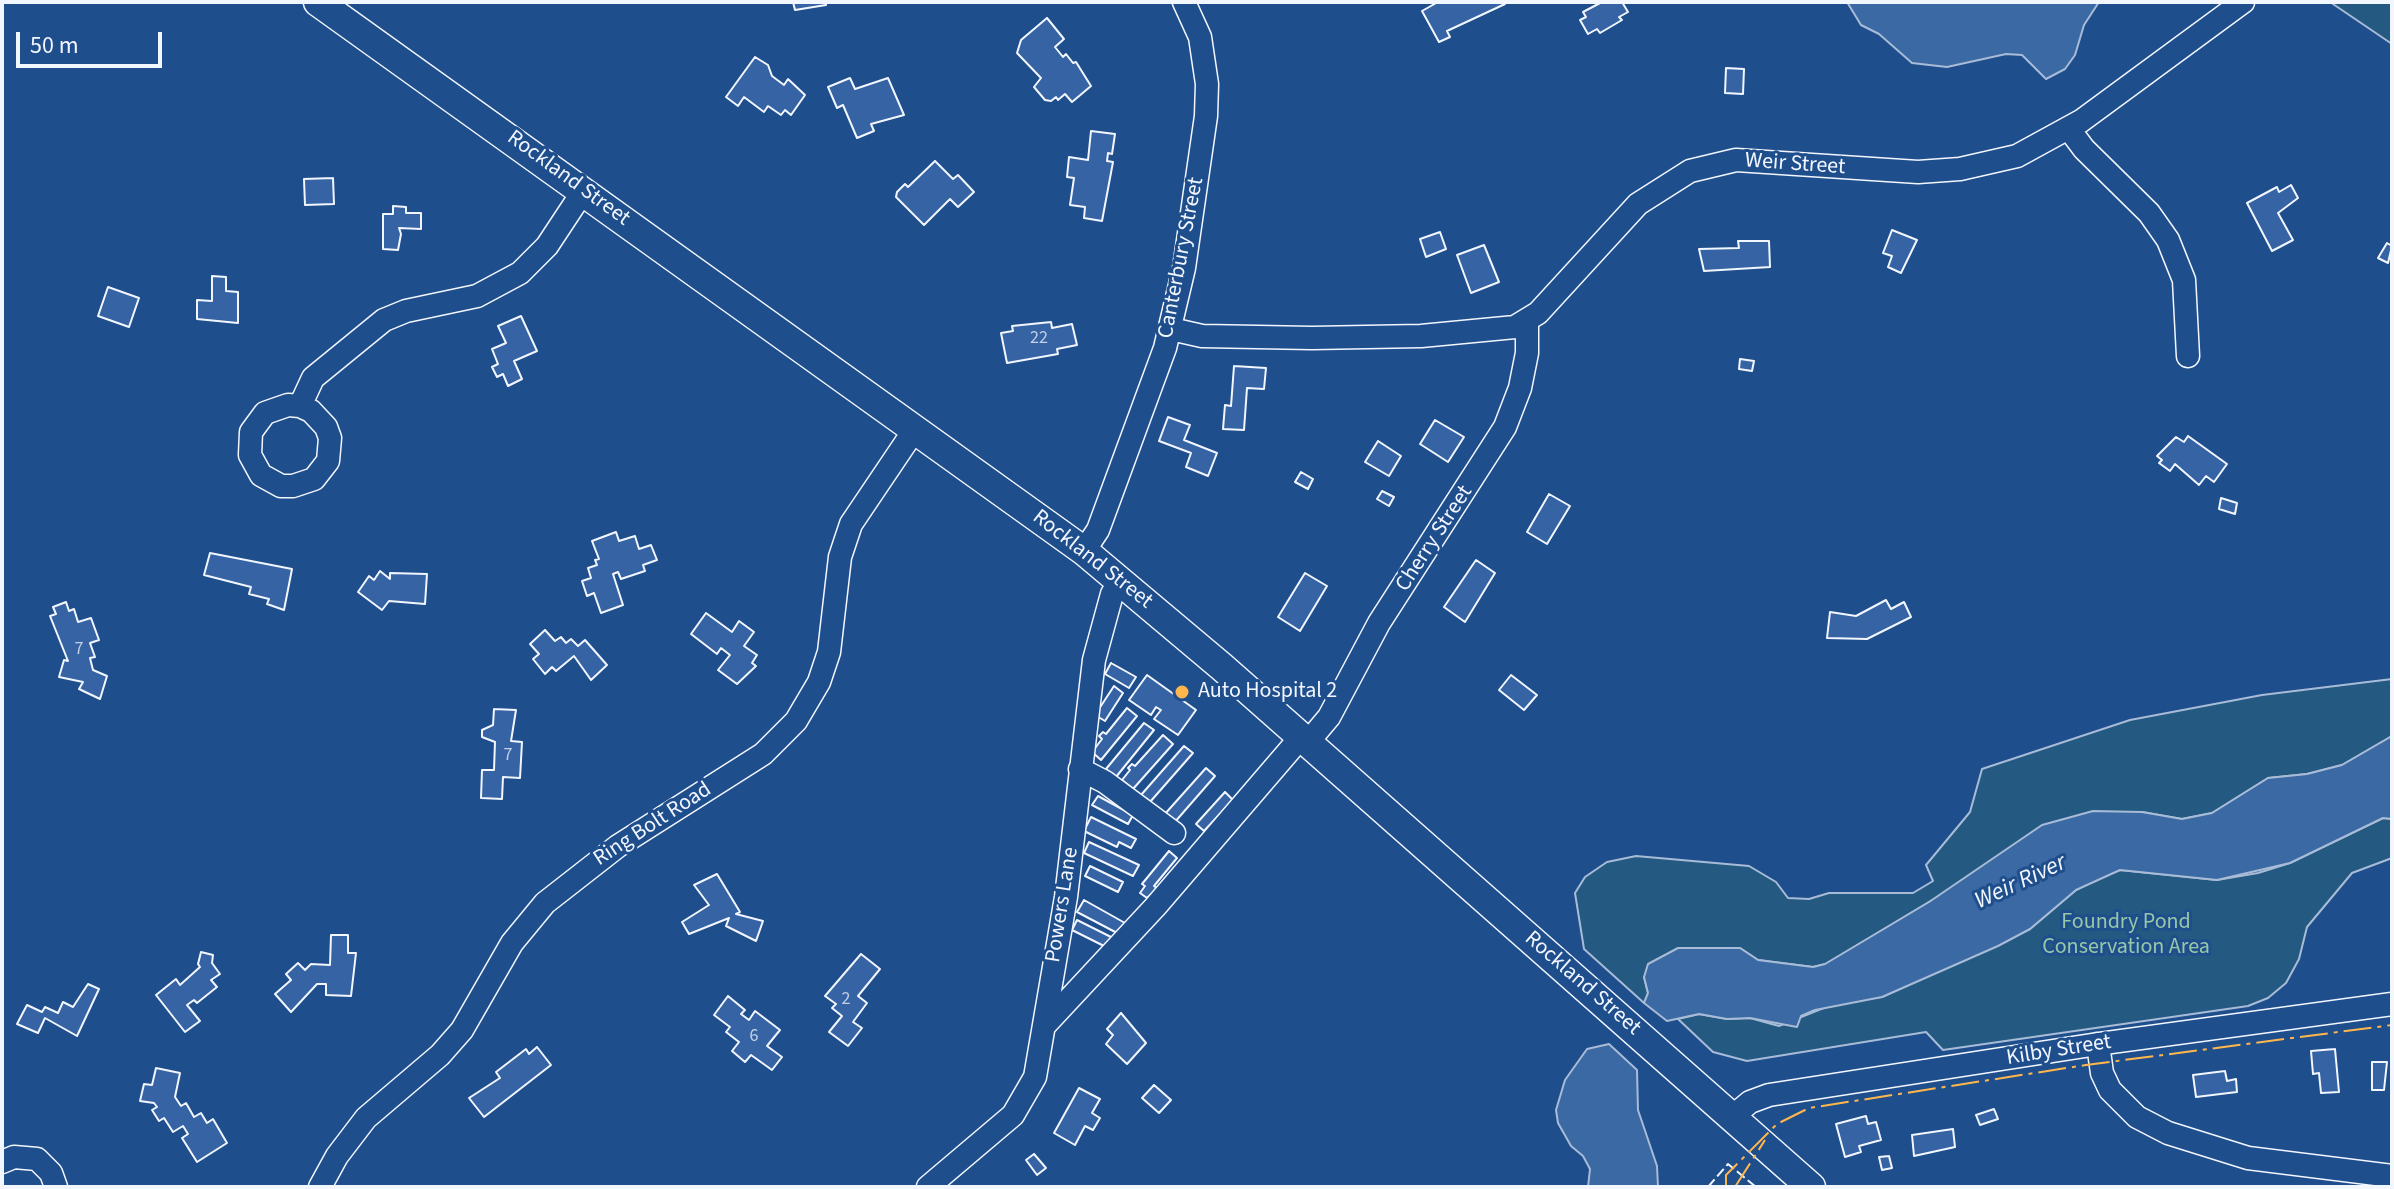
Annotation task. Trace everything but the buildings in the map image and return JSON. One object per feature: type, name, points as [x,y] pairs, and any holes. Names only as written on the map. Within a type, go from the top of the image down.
[{"type":"main road","name":"Rockland Street","points":[[318,2],[1084,551],[1305,740],[1811,1187]]},
{"type":"street","name":"Canterbury Street","points":[[1084,551],[1098,530],[1171,329],[1190,231],[1207,99],[1203,51],[1184,2]]},
{"type":"street","name":"Weir Street","points":[[1527,322],[1638,204],[1671,181],[1707,165],[1752,160],[1892,172],[1960,169],[2017,156],[2069,129],[2243,2]]},
{"type":"street","points":[[2069,129],[2084,149],[2149,213],[2168,240],[2184,280],[2188,356]]},
{"type":"street","points":[[300,406],[313,378],[384,320],[477,296],[520,273],[547,246],[584,190]]},
{"type":"street","points":[[1171,329],[1202,336],[1363,338],[1499,331],[1527,322]]},
{"type":"street","name":"Cherry Street","points":[[1045,1025],[1329,717],[1379,623],[1505,427],[1514,409],[1527,353],[1527,322]]},
{"type":"street","name":"Ring Bolt Road","points":[[320,1187],[337,1156],[366,1118],[440,1055],[462,1030],[512,943],[545,903],[618,846],[763,754],[796,721],[825,668],[833,637],[840,557],[851,524],[915,429]]},
{"type":"street","name":"Powers Lane","points":[[928,1187],[949,1166],[972,1152],[1021,1105],[1037,1069],[1045,1025],[1046,998],[1066,897],[1094,660],[1112,594],[1120,581]]},
{"type":"street","points":[[1080,769],[1105,782],[1174,833]]},
{"type":"street","name":"Kilby Street","points":[[1732,1117],[1750,1102],[1769,1095],[2098,1044],[2392,1004]]},
{"type":"street","points":[[2098,1044],[2102,1073],[2110,1090],[2137,1117],[2168,1133],[2248,1158],[2392,1176]]},
{"type":"street","points":[[2,1162],[14,1157],[37,1159],[51,1173],[56,1187]]},
{"type":"green space","points":[[2330,2],[2392,2],[2392,44]]},
{"type":"green space","points":[[2392,679],[2392,736],[2342,765],[2307,774],[2268,778],[2212,813],[2182,819],[2142,812],[1929,902],[1826,964],[1813,967],[1758,960],[1740,948],[1644,977],[1648,993],[1644,1003],[1584,949],[1575,893],[1585,877],[1607,862],[1636,856],[1749,866],[1776,882],[1788,898],[1809,899],[1829,893],[1913,893],[1933,881],[1926,865],[1970,812],[1982,769],[2130,720],[2262,695]]},
{"type":"green space","name":"Foundry Pond Conservation Area","points":[[2383,818],[2392,819],[2392,858],[2352,873],[2307,927],[2299,959],[2286,983],[2268,998],[2248,1006],[1943,1050],[1926,1032],[1747,1061],[1713,1052],[1678,1019],[1699,1014],[1727,1019],[1750,1018],[1779,1026],[1836,1003],[1882,997],[2030,929],[2076,890],[2120,870],[2217,880],[2258,873],[2290,863]]},
{"type":"water","points":[[1847,2],[2099,2],[2084,25],[2075,55],[2065,69],[2046,79],[2022,55],[2006,54],[1947,67],[1912,63],[1879,34],[1861,25]]},
{"type":"water","name":"Weir River","points":[[2392,736],[2392,819],[2383,818],[2290,863],[2217,880],[2120,870],[2076,890],[2030,929],[1998,946],[1882,997],[1815,1010],[1801,1016],[1797,1027],[1750,1018],[1727,1019],[1699,1014],[1667,1021],[1644,1003],[1648,993],[1644,977],[1648,964],[1678,948],[1740,948],[1758,960],[1813,967],[1825,964],[1929,902],[2042,825],[2093,811],[2142,812],[2182,819],[2212,813],[2268,778],[2307,774],[2342,765]]},
{"type":"water","points":[[1609,1044],[1637,1070],[1638,1110],[1657,1166],[1658,1187],[1588,1187],[1590,1169],[1583,1156],[1571,1146],[1558,1123],[1556,1110],[1565,1080],[1587,1049]]},
{"type":"fence","points":[[1708,1187],[1728,1164],[1756,1187]]},
{"type":"power","points":[[1726,1187],[1726,1175],[1777,1124],[1809,1108],[2086,1065],[2392,1025]]},
{"type":"power","points":[[1735,1187],[1765,1140]]},
{"type":"place","name":"Auto Hospital 2","points":[[1182,692]]}]
